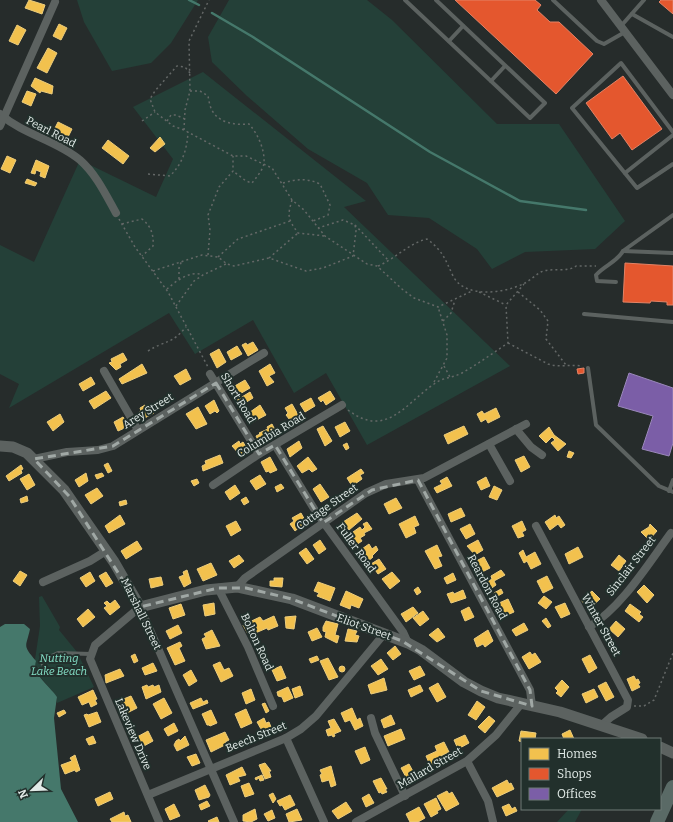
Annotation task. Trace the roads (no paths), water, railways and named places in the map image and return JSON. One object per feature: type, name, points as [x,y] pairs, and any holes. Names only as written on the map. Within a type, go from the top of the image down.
[{"type":"highway","points":[[657,822],[673,787]]},
{"type":"street","points":[[601,0],[673,95]]},
{"type":"street","points":[[0,126],[2,115],[55,2]]},
{"type":"street","name":"Pearl Road","points":[[2,115],[20,128],[80,160],[99,184],[116,213]]},
{"type":"street","name":"Arey Street","points":[[34,459],[77,450],[104,449],[119,443],[264,353]]},
{"type":"street","points":[[104,371],[138,430]]},
{"type":"street","name":"Short Road","points":[[210,374],[259,454]]},
{"type":"street","name":"Columbia Road","points":[[212,485],[259,454],[342,405]]},
{"type":"street","name":"Cottage Street","points":[[237,587],[245,578],[350,502],[386,484],[418,480],[526,424]]},
{"type":"street","points":[[516,429],[532,447],[542,455]]},
{"type":"street","points":[[489,444],[510,481]]},
{"type":"street","name":"Fuller Road","points":[[275,445],[323,523],[404,632],[408,643]]},
{"type":"street","name":"Marshall Street","points":[[0,446],[20,449],[34,459],[64,490],[106,551],[140,607],[209,768],[234,822]]},
{"type":"street","name":"Reardon Road","points":[[418,480],[530,690],[527,705]]},
{"type":"street","name":"Winter Street","points":[[536,526],[627,696],[629,704],[628,707],[611,717],[602,725]]},
{"type":"street","name":"Sinclair Street","points":[[590,627],[604,616],[631,586],[671,533]]},
{"type":"street","points":[[43,582],[90,561],[106,551]]},
{"type":"street","name":"Eliot Street","points":[[90,654],[95,645],[140,607],[218,588],[237,587],[284,597],[408,643],[421,650],[456,677],[490,695],[602,725],[639,738]]},
{"type":"street","name":"Bolton Road","points":[[218,588],[248,647],[273,706]]},
{"type":"street","name":"Beech Street","points":[[148,795],[209,768],[286,738],[301,729],[320,712],[384,634]]},
{"type":"street","name":"Lakeview Drive","points":[[90,654],[92,667],[159,822]]},
{"type":"street","name":"Mallard Street","points":[[356,822],[467,761],[527,705]]},
{"type":"street","points":[[371,718],[375,733],[405,796]]},
{"type":"street","points":[[286,738],[324,822]]},
{"type":"street","points":[[661,747],[673,753]]},
{"type":"street","points":[[467,761],[488,801],[493,821]]},
{"type":"lane","points":[[405,0],[530,118],[545,103],[436,0]]},
{"type":"lane","points":[[553,0],[597,41],[604,44],[623,29],[632,14],[644,0]]},
{"type":"lane","points":[[632,14],[673,37]]},
{"type":"lane","points":[[449,42],[463,26]]},
{"type":"lane","points":[[673,132],[621,63],[572,108],[637,188],[673,164]]},
{"type":"lane","points":[[491,81],[505,66]]},
{"type":"lane","points":[[624,173],[673,135]]},
{"type":"lane","points":[[616,282],[597,280],[596,275],[604,267],[618,260],[623,251],[673,215]]},
{"type":"lane","points":[[623,251],[673,253]]},
{"type":"lane","points":[[584,314],[673,322]]},
{"type":"lane","points":[[588,368],[596,425],[659,486],[671,491],[673,480]]},
{"type":"lane","points":[[47,658],[58,653],[90,654]]},
{"type":"waterway","points":[[189,0],[199,5]]},
{"type":"waterway","points":[[212,13],[253,37],[430,152],[520,201],[586,210]]},
{"type":"park label","name":"Nutting Lake Beach","points":[[59,664]]}]
